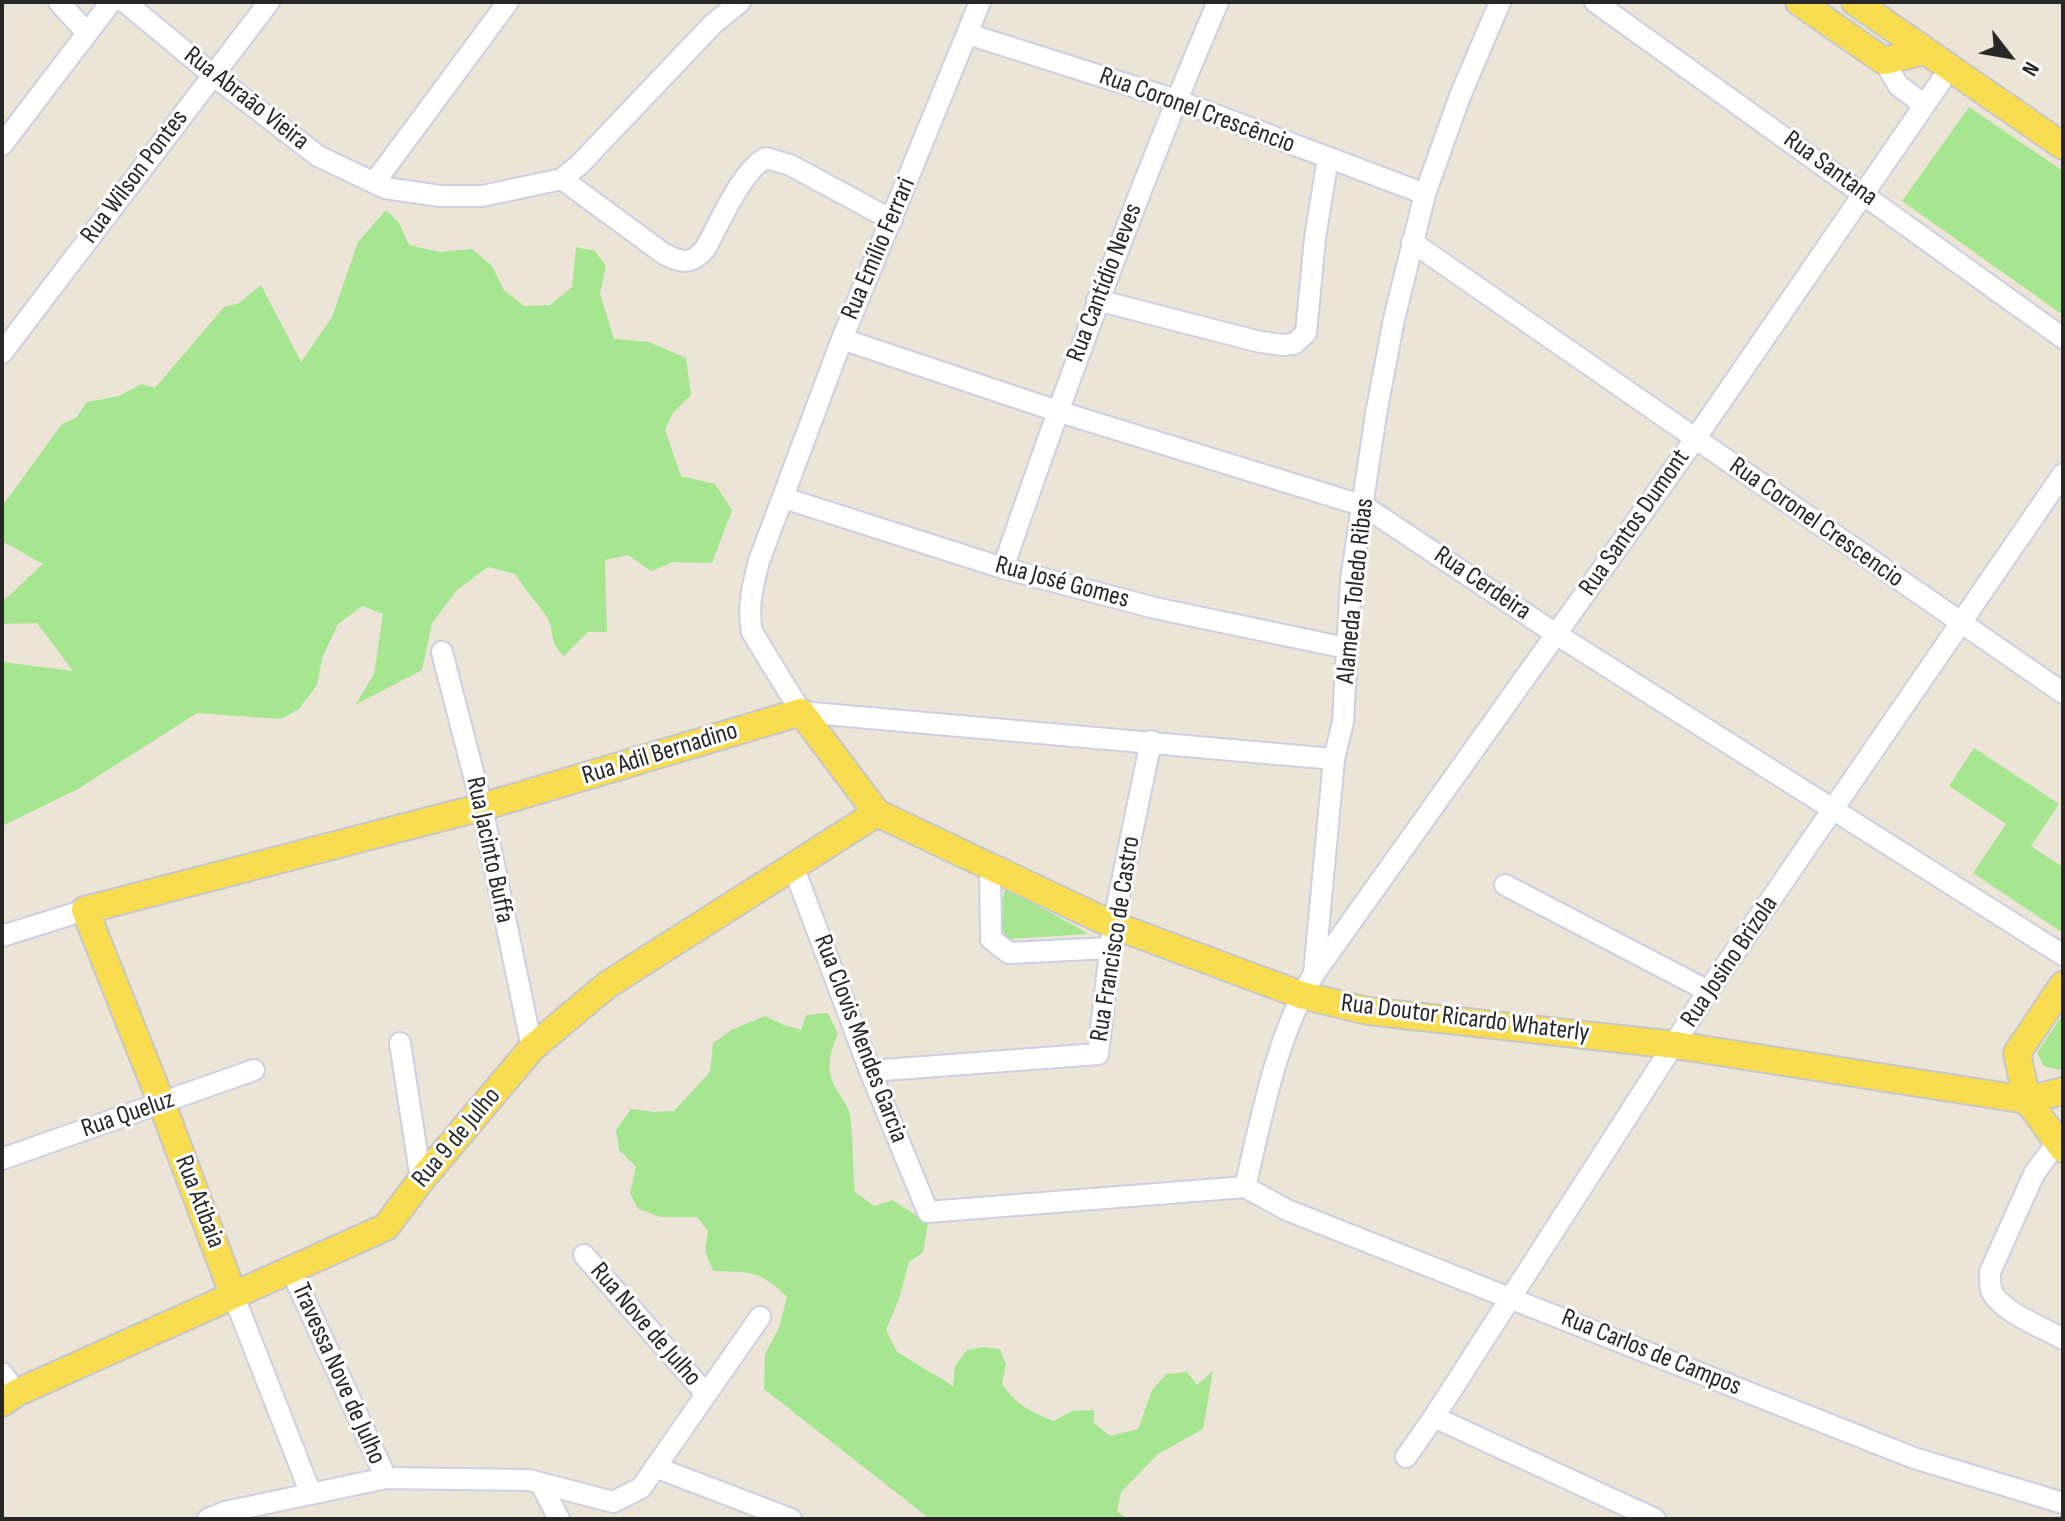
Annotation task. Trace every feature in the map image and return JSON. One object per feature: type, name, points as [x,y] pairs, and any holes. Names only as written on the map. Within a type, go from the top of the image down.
[{"type":"main road","points":[[1799,2],[1884,61],[1925,51]]},
{"type":"main road","points":[[1855,2],[2063,146]]},
{"type":"main road","points":[[801,712],[877,813]]},
{"type":"main road","name":"Rua Adil Bernadino","points":[[85,910],[482,807],[801,712]]},
{"type":"main road","name":"Rua Doutor Ricardo Whaterly","points":[[877,813],[990,865],[1111,937],[1307,985],[1368,1011],[1675,1045],[2027,1100]]},
{"type":"main road","name":"Rua 9 de Julho","points":[[7,1389],[386,1227],[421,1180],[532,1048],[607,985],[877,813]]},
{"type":"main road","name":"Rua Atibaia","points":[[85,910],[233,1294]]},
{"type":"main road","points":[[2061,1145],[2027,1100],[2017,1053],[2063,985]]},
{"type":"main road","points":[[2027,1100],[2063,1091]]},
{"type":"street","points":[[59,2],[86,32]]},
{"type":"street","points":[[2,145],[111,2]]},
{"type":"street","name":"Rua Abraão Vieira","points":[[125,2],[318,156],[385,188],[440,196],[482,196],[562,179]]},
{"type":"street","name":"Rua Wilson Pontes","points":[[2,353],[269,2]]},
{"type":"street","points":[[374,183],[508,2]]},
{"type":"street","points":[[740,2],[713,24],[580,164],[562,179],[679,262],[689,262],[705,249],[747,175],[766,158],[790,165],[892,220]]},
{"type":"street","name":"Rua Emílio Ferrari","points":[[801,712],[752,632],[749,617],[751,596],[759,561],[842,339],[980,2]]},
{"type":"street","name":"Rua Cantídio Neves","points":[[1003,568],[1097,300],[1218,2]]},
{"type":"street","name":"Alameda Toledo Ribas","points":[[1245,1187],[1277,1063],[1307,985],[1334,759],[1343,722],[1351,580],[1376,414],[1412,242],[1425,194],[1460,96],[1500,2]]},
{"type":"street","name":"Rua Santana","points":[[1595,2],[2063,338]]},
{"type":"street","name":"Rua Coronel Crescêncio","points":[[968,34],[1176,100],[1425,194]]},
{"type":"street","points":[[1884,61],[1898,85],[1924,105]]},
{"type":"street","name":"Rua Santos Dumont","points":[[1307,985],[1695,439],[1950,68]]},
{"type":"street","points":[[1097,300],[1256,341],[1282,345],[1301,340],[1306,333],[1315,238],[1328,158]]},
{"type":"street","name":"Rua Coronel Crescencio","points":[[1412,242],[2063,693]]},
{"type":"street","name":"Rua Cerdeira","points":[[842,339],[1057,411],[1364,506],[1556,634],[2063,955]]},
{"type":"street","name":"Rua Josino Brizola","points":[[1406,1457],[1708,991],[2063,474]]},
{"type":"street","name":"Rua José Gomes","points":[[784,498],[1003,568],[1155,608],[1346,648]]},
{"type":"street","name":"Rua Jacinto Buffa","points":[[442,652],[482,807],[532,1048]]},
{"type":"street","name":"Rua Adil Bernadino","points":[[801,712],[1334,759]]},
{"type":"street","name":"Rua Francisco de Castro","points":[[870,1071],[1098,1054],[1111,937],[1151,741]]},
{"type":"street","points":[[990,865],[991,939],[1009,953],[1111,937]]},
{"type":"street","name":"Rua Clovis Mendes Garcia","points":[[793,866],[870,1071],[928,1212],[1245,1187]]},
{"type":"street","points":[[1505,885],[1708,991]]},
{"type":"street","name":"Rua Adil Bernadino","points":[[2,936],[85,910]]},
{"type":"street","points":[[400,1043],[421,1180]]},
{"type":"street","name":"Rua Queluz","points":[[2,1159],[254,1070]]},
{"type":"street","points":[[2061,1145],[2034,1174],[1990,1272],[1990,1284],[1995,1296],[2014,1311],[2063,1339]]},
{"type":"street","name":"Rua Carlos de Campos","points":[[1245,1187],[1287,1210],[1914,1458],[2063,1503]]},
{"type":"street","name":"Rua Nove de Julho","points":[[584,1255],[706,1394]]},
{"type":"street","name":"Travessa Nove de Julho","points":[[291,1270],[386,1478]]},
{"type":"street","name":"Rua Atibaia","points":[[233,1294],[311,1494]]},
{"type":"street","points":[[208,1519],[225,1512],[386,1478],[529,1480],[613,1502],[641,1488],[760,1317]]},
{"type":"street","points":[[1434,1417],[1655,1519]]},
{"type":"street","points":[[655,1467],[791,1519]]},
{"type":"street","points":[[541,1484],[559,1519]]},
{"type":"green space","points":[[1969,107],[2063,171],[2063,315],[1902,201]]},
{"type":"green space","points":[[386,210],[399,223],[409,245],[439,252],[472,249],[492,266],[504,290],[524,306],[550,305],[572,287],[576,247],[595,251],[606,266],[600,294],[614,339],[649,342],[686,358],[691,395],[673,413],[665,430],[681,476],[715,484],[732,510],[712,563],[673,562],[651,571],[628,555],[605,560],[607,632],[588,632],[564,656],[555,646],[546,616],[515,574],[488,567],[457,590],[432,623],[422,670],[355,705],[374,674],[383,614],[362,606],[338,624],[322,658],[317,685],[299,709],[281,719],[197,713],[78,789],[2,826],[2,662],[73,671],[37,623],[2,624],[2,602],[43,564],[2,541],[3,505],[62,424],[76,418],[87,402],[119,396],[141,384],[155,388],[224,307],[239,303],[261,285],[301,362],[332,317],[358,242]]},
{"type":"green space","points":[[1974,748],[2059,804],[2031,846],[2063,867],[2063,933],[1973,873],[2006,824],[1949,786]]},
{"type":"green space","points":[[1006,888],[1089,934],[1007,939],[1000,914]]},
{"type":"green space","points":[[828,1013],[838,1034],[831,1051],[830,1070],[833,1083],[850,1116],[855,1192],[874,1206],[892,1200],[928,1223],[923,1252],[909,1262],[886,1330],[897,1352],[953,1386],[955,1366],[967,1350],[983,1347],[1000,1349],[1006,1364],[1002,1384],[1018,1402],[1054,1421],[1072,1411],[1094,1410],[1094,1423],[1110,1436],[1138,1429],[1152,1390],[1166,1374],[1187,1372],[1197,1385],[1213,1371],[1203,1429],[1158,1454],[1121,1492],[1117,1511],[1128,1519],[930,1519],[764,1389],[765,1354],[779,1328],[787,1297],[753,1274],[713,1271],[705,1251],[708,1231],[697,1217],[661,1217],[638,1209],[630,1193],[636,1167],[619,1150],[616,1130],[631,1109],[674,1111],[710,1072],[713,1043],[731,1030],[765,1016],[801,1030],[806,1015]]},
{"type":"green space","points":[[2063,1014],[2063,1066],[2059,1070],[2044,1066],[2037,1053]]}]
